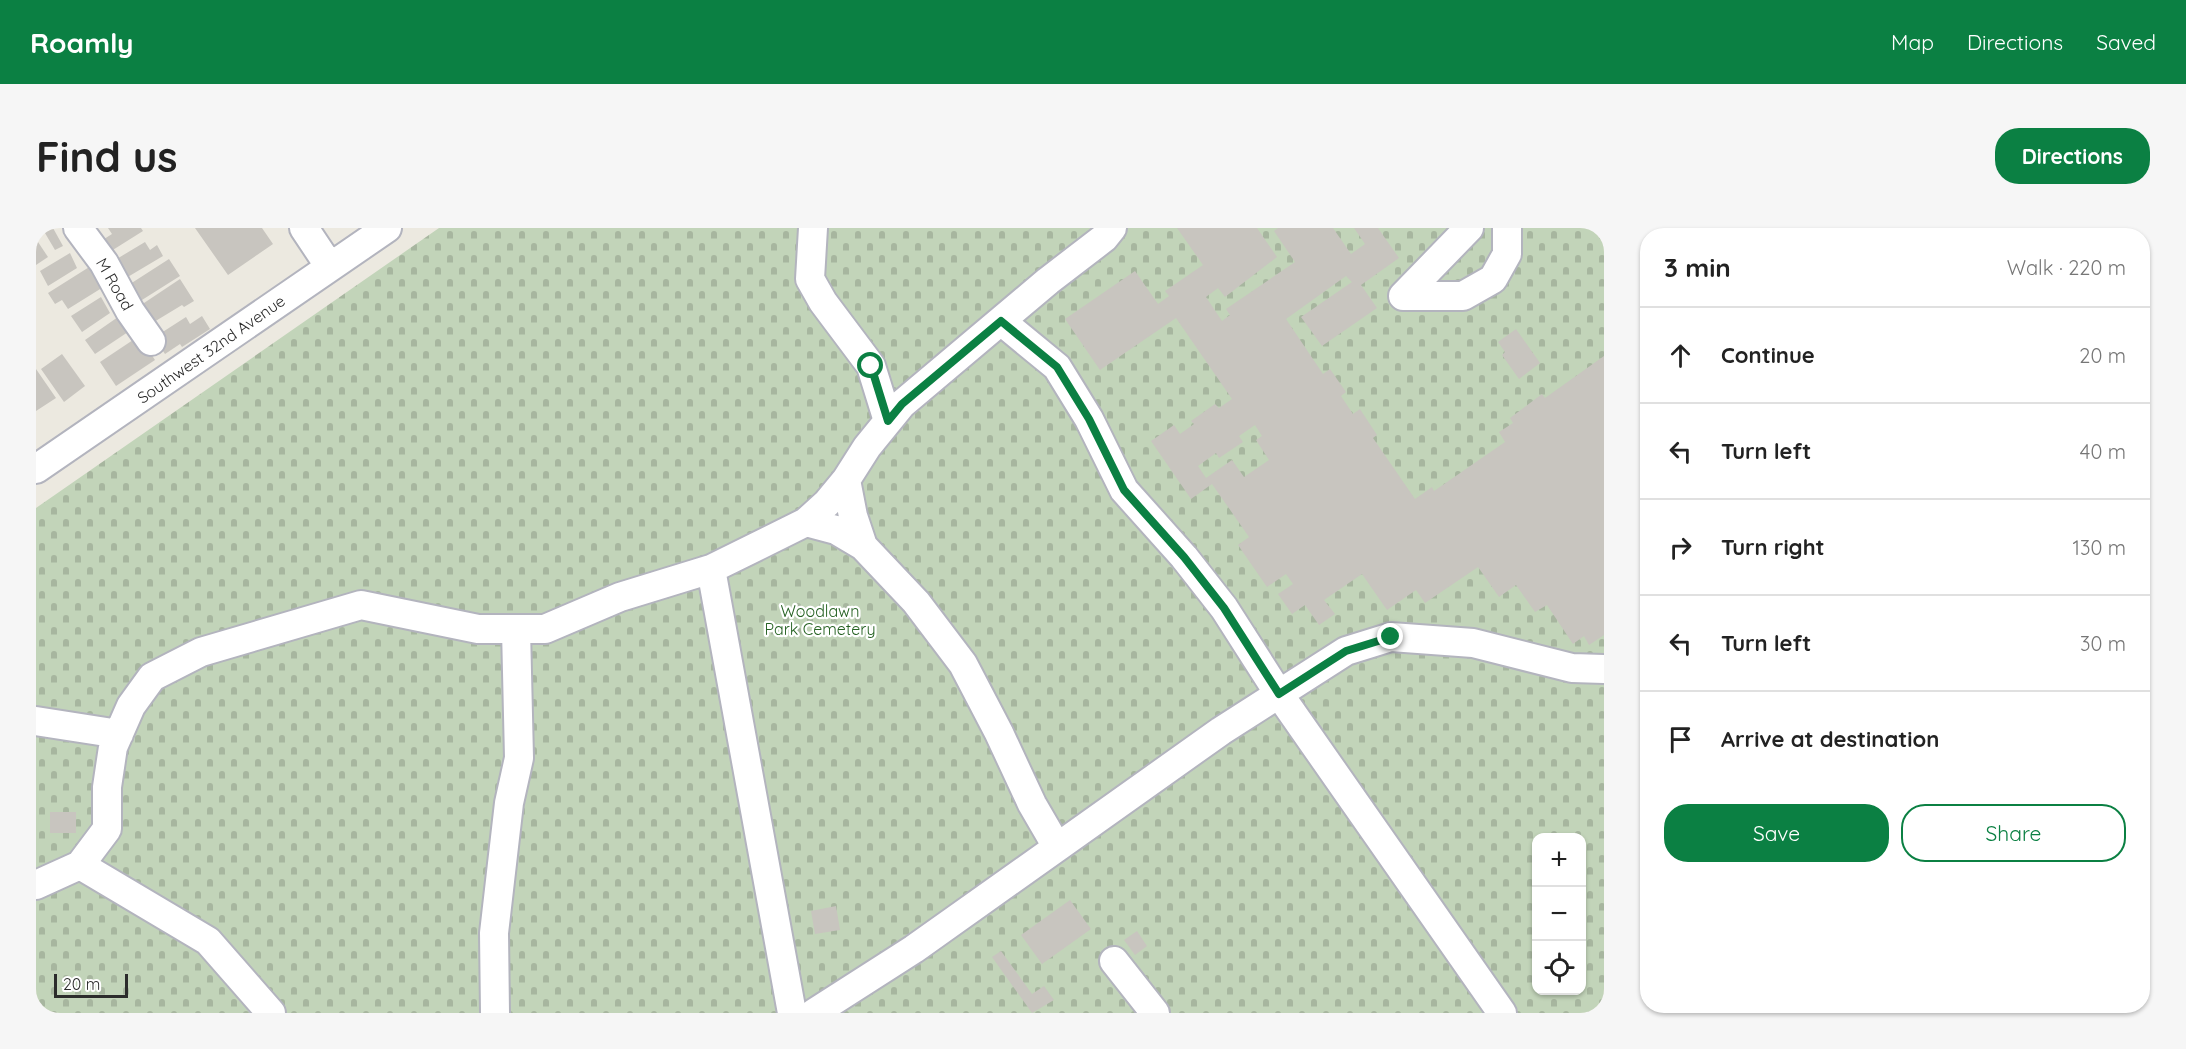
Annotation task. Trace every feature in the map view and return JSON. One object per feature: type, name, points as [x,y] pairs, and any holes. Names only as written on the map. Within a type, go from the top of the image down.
[{"type":"street","name":"M Road","points":[[78,228],[104,263],[130,311],[151,341]]},
{"type":"street","points":[[304,228],[330,267]]},
{"type":"street","name":"Southwest 32nd Avenue","points":[[36,469],[387,228]]},
{"type":"street","points":[[813,228],[810,279],[823,303],[871,366],[888,421]]},
{"type":"street","points":[[36,885],[80,865],[107,829],[107,787],[113,747],[131,706],[152,677],[201,652],[361,605],[478,629],[545,629],[620,597],[711,569],[806,522],[827,503],[846,480],[867,447],[902,404],[1104,238],[1112,228]]},
{"type":"street","points":[[1469,228],[1403,296],[1463,297],[1493,279],[1507,254],[1507,228]]},
{"type":"street","points":[[1001,321],[1057,367],[1089,419],[1124,490],[1184,557],[1224,608],[1279,694],[1502,1013]]},
{"type":"street","points":[[846,480],[853,516],[863,546]]},
{"type":"street","points":[[806,522],[836,530],[863,546],[916,602],[963,664],[1032,804],[1058,847]]},
{"type":"street","points":[[711,569],[792,1013]]},
{"type":"street","points":[[495,1013],[494,933],[509,803],[519,758],[516,629]]},
{"type":"street","points":[[814,1013],[915,948],[1221,731],[1346,651],[1391,637],[1473,643],[1572,668],[1604,669]]},
{"type":"street","points":[[36,721],[118,734]]},
{"type":"street","points":[[80,865],[208,941],[271,1013]]},
{"type":"street","points":[[1114,961],[1155,1013]]},
{"type":"green space","name":"Woodlawn Park Cemetery","points":[[439,228],[1604,228],[1604,1013],[36,1013],[36,508]]},
{"type":"building","points":[[42,228],[53,228],[63,246],[55,250]]},
{"type":"building","points":[[108,228],[141,228],[143,231],[108,253],[101,241],[112,234]]},
{"type":"building","points":[[195,228],[262,228],[273,244],[228,275]]},
{"type":"building","points":[[1177,228],[1257,228],[1277,257],[1225,297],[1218,288],[1206,297],[1222,321],[1230,315],[1226,309],[1295,262],[1274,231],[1278,228],[1333,228],[1351,254],[1365,244],[1354,228],[1378,228],[1399,258],[1361,285],[1377,308],[1322,346],[1301,317],[1352,282],[1346,276],[1286,319],[1323,374],[1330,369],[1346,392],[1341,396],[1353,414],[1360,409],[1377,435],[1373,438],[1415,499],[1432,487],[1434,491],[1505,442],[1499,432],[1513,423],[1510,418],[1542,394],[1545,398],[1604,356],[1604,635],[1589,645],[1584,636],[1573,644],[1547,605],[1535,612],[1516,585],[1499,597],[1478,567],[1425,603],[1416,590],[1387,610],[1362,574],[1324,600],[1335,614],[1319,625],[1305,605],[1292,614],[1278,594],[1293,584],[1286,574],[1267,587],[1238,545],[1249,537],[1212,484],[1191,499],[1151,441],[1174,425],[1180,434],[1194,424],[1191,421],[1215,404],[1219,408],[1232,399],[1176,318],[1100,370],[1065,319],[1135,271],[1158,304],[1169,296],[1165,291],[1203,265]],"holes":[[[1255,425],[1262,436],[1256,440],[1269,460],[1244,477],[1232,460],[1206,478],[1198,466],[1216,453],[1219,458],[1243,442],[1239,436]]]},
{"type":"building","points":[[36,239],[48,257],[36,265]]},
{"type":"building","points":[[145,242],[150,250],[157,245],[163,256],[126,278],[115,260]]},
{"type":"building","points":[[70,253],[77,268],[48,286],[40,271]]},
{"type":"building","points":[[169,259],[180,276],[134,305],[127,286]]},
{"type":"building","points":[[94,264],[105,286],[68,309],[62,300],[55,304],[48,293]]},
{"type":"building","points":[[180,279],[194,301],[184,307],[182,305],[149,325],[138,307]]},
{"type":"building","points":[[101,297],[110,313],[82,332],[71,316]]},
{"type":"building","points":[[202,316],[210,329],[182,347],[180,344],[165,354],[159,345],[158,335],[186,317],[190,324]]},
{"type":"building","points":[[118,317],[128,332],[95,354],[85,340]]},
{"type":"building","points":[[1516,329],[1540,363],[1519,379],[1502,355],[1505,352],[1498,342]]},
{"type":"building","points":[[139,336],[155,360],[116,386],[100,362]]},
{"type":"building","points":[[62,354],[85,386],[64,402],[41,369]]},
{"type":"building","points":[[36,369],[56,398],[36,411]]},
{"type":"building","points":[[50,812],[76,812],[76,833],[50,833]]},
{"type":"building","points":[[1070,900],[1091,929],[1042,964],[1021,935]]},
{"type":"building","points":[[836,906],[840,930],[815,934],[811,911]]},
{"type":"building","points":[[1137,931],[1147,946],[1135,955],[1124,940]]},
{"type":"building","points":[[1001,951],[1032,994],[1044,986],[1054,1000],[1032,1013],[992,957]]},
{"type":"route","points":[[871,366],[888,421],[902,404],[1001,321],[1021,337],[1057,367],[1089,419],[1124,490],[1184,557],[1224,608],[1279,694],[1346,651],[1391,637]]}]
